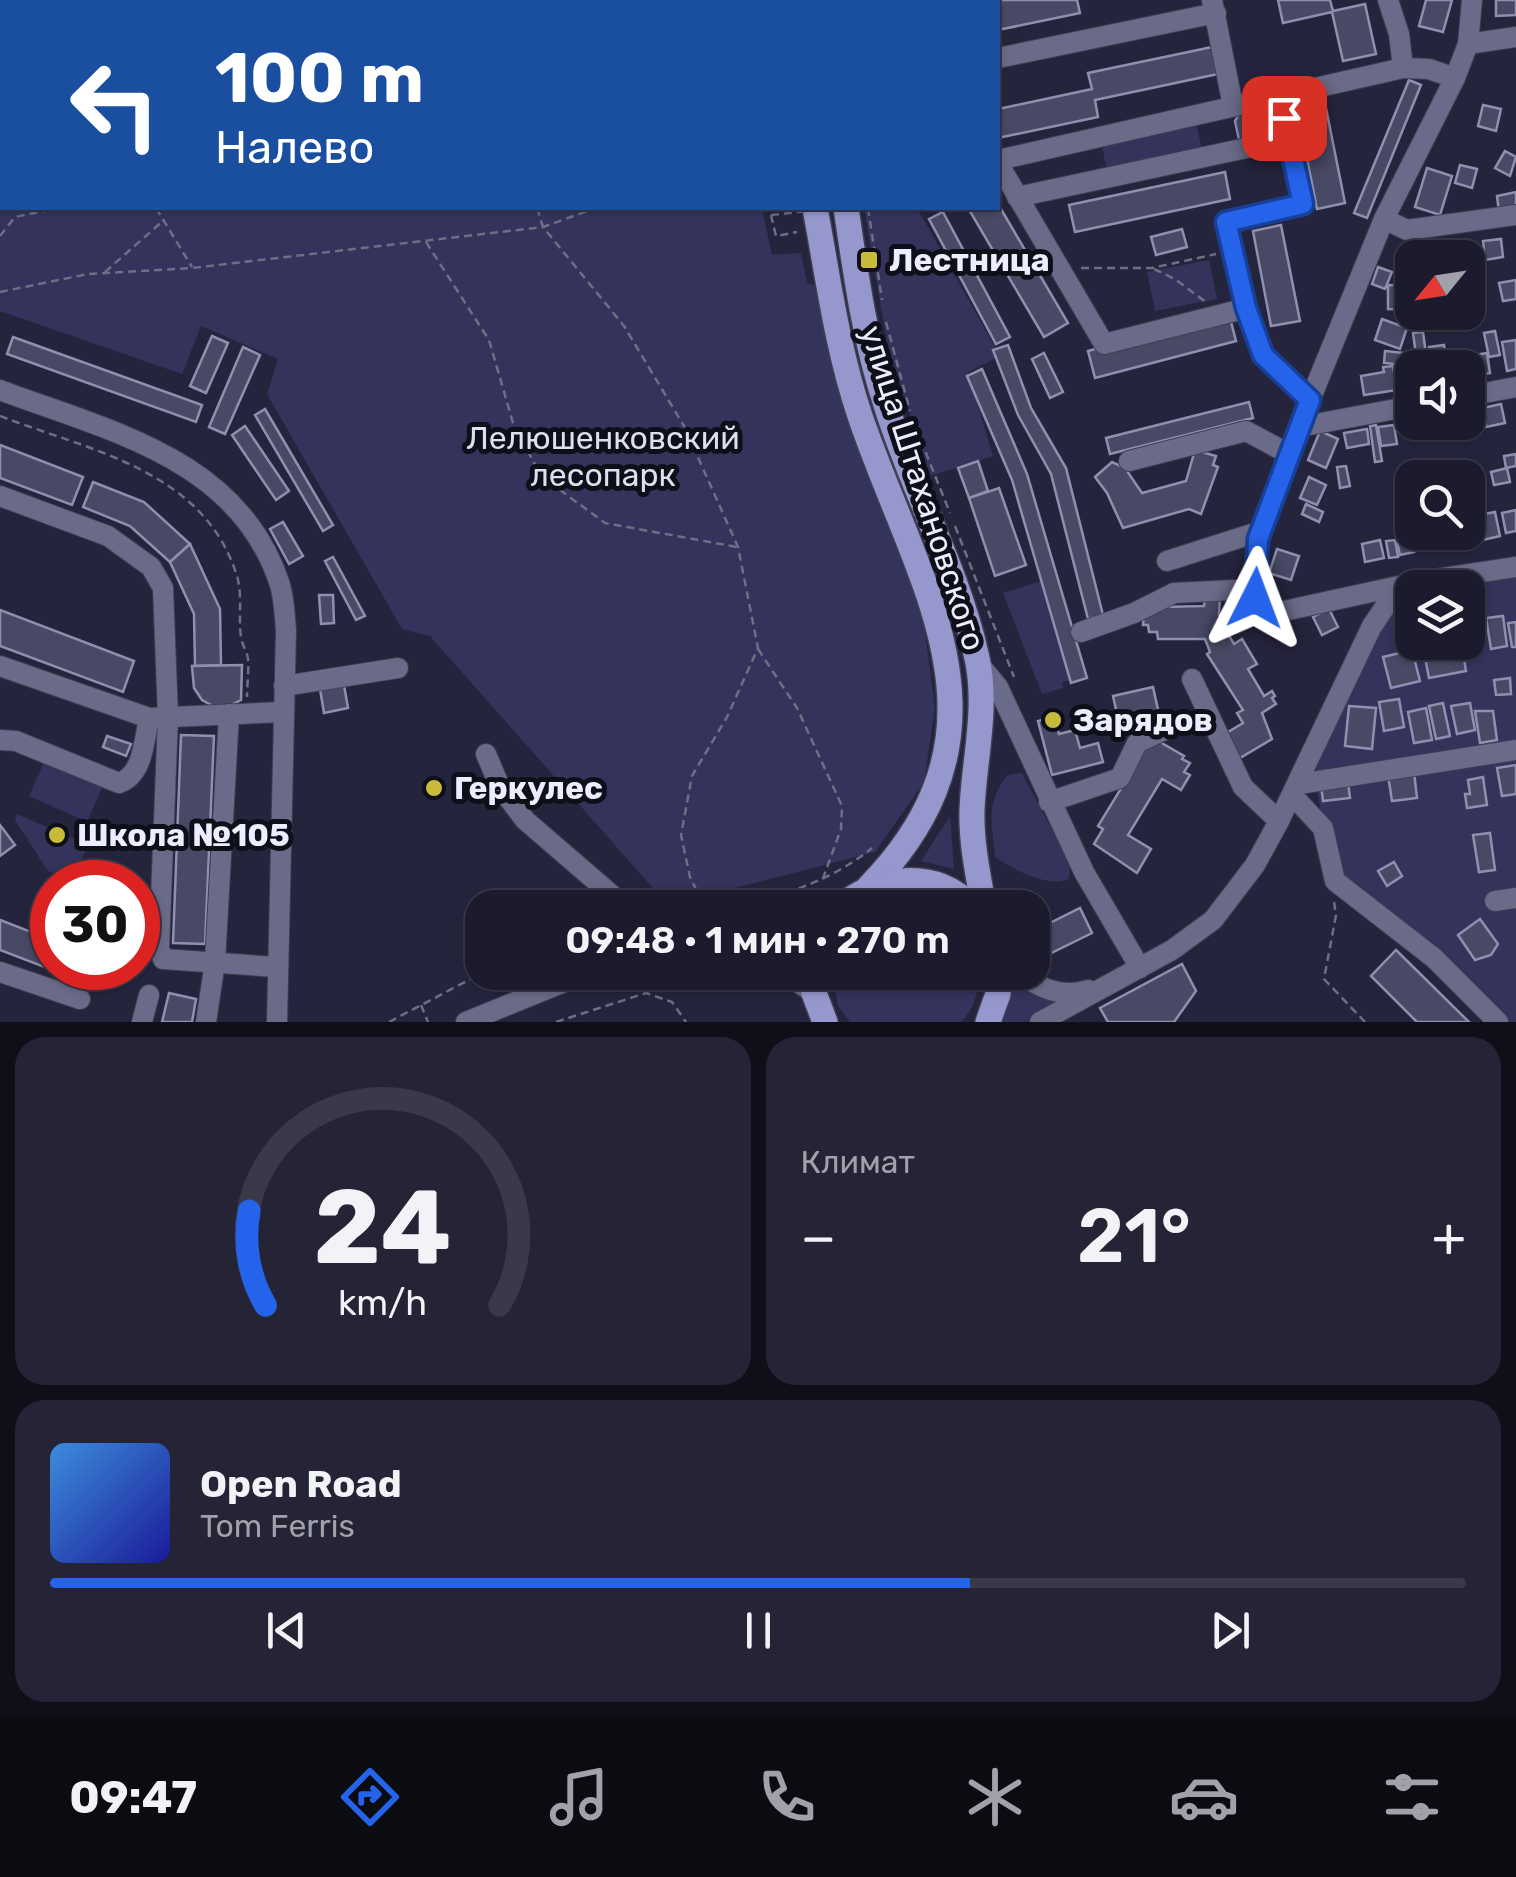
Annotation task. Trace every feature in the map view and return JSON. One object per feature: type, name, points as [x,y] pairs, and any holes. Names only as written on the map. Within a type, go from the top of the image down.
[{"type":"main road","name":"улица Штахановского","points":[[842,210],[862,320],[887,410],[965,610],[978,663],[980,736],[972,814],[981,890]]},
{"type":"main road","name":"улица Штахановского","points":[[810,219],[859,412],[936,614],[949,667],[948,733],[930,807],[892,863],[869,887]]},
{"type":"main road","points":[[864,890],[902,879],[936,884],[947,890]]},
{"type":"main road","points":[[814,990],[825,1022]]},
{"type":"main road","points":[[988,1022],[998,990]]},
{"type":"street","points":[[1388,0],[1400,34],[1404,68]]},
{"type":"street","points":[[1395,587],[1284,611],[1265,610],[1255,598],[1254,589],[1261,531],[1289,454],[1384,219],[1456,78],[1468,44],[1472,0]]},
{"type":"street","points":[[1000,58],[1214,7],[1233,106]]},
{"type":"street","points":[[1468,44],[1516,37]]},
{"type":"street","points":[[1000,161],[1404,68],[1429,69],[1456,78]]},
{"type":"street","points":[[1279,96],[1303,204],[1226,222],[1246,308],[1263,355],[1310,400]]},
{"type":"street","points":[[1018,196],[1288,139]]},
{"type":"street","points":[[1000,164],[1104,344],[1246,308]]},
{"type":"street","points":[[1384,219],[1407,230],[1516,215]]},
{"type":"street","points":[[1485,393],[1516,387]]},
{"type":"street","points":[[0,390],[168,454],[214,485],[254,529],[280,586],[286,631],[276,967],[278,1022]]},
{"type":"street","points":[[1299,427],[1395,409]]},
{"type":"street","points":[[1129,461],[1246,432],[1289,454]]},
{"type":"street","points":[[0,496],[108,536],[151,567],[162,588],[159,950],[163,958],[276,967]]},
{"type":"street","points":[[1167,561],[1261,531]]},
{"type":"street","points":[[1485,572],[1516,567]]},
{"type":"street","points":[[1081,632],[1174,593],[1254,589]]},
{"type":"street","points":[[1040,1022],[1140,968],[1213,920],[1255,865],[1296,790],[1372,626],[1395,598]]},
{"type":"street","points":[[978,663],[998,687],[1084,872],[1140,968]]},
{"type":"street","points":[[0,666],[158,717],[283,712]]},
{"type":"street","points":[[284,686],[398,668]]},
{"type":"street","points":[[1192,679],[1243,788],[1279,821]]},
{"type":"street","points":[[206,1022],[238,714]]},
{"type":"street","points":[[0,740],[16,742],[119,782],[131,779],[158,717]]},
{"type":"street","points":[[1049,802],[1120,778],[1137,743],[1162,731]]},
{"type":"street","points":[[1296,790],[1516,750]]},
{"type":"street","points":[[486,754],[500,788],[524,820],[607,890]]},
{"type":"street","points":[[1296,790],[1323,828],[1335,881],[1434,958],[1498,1022]]},
{"type":"street","points":[[0,972],[80,999]]},
{"type":"street","points":[[1050,990],[1071,995],[1114,982]]},
{"type":"street","points":[[466,1022],[545,990]]},
{"type":"street","points":[[142,1022],[148,994]]},
{"type":"path","points":[[0,236],[15,217],[49,210]]},
{"type":"path","points":[[157,210],[192,268]]},
{"type":"path","points":[[537,210],[543,227],[624,326],[684,426],[738,547],[758,648],[797,708],[842,806],[841,829],[822,880]]},
{"type":"path","points":[[0,292],[104,273],[192,268],[543,227],[590,210]]},
{"type":"path","points":[[810,219],[776,236],[771,215],[822,210]]},
{"type":"path","points":[[868,210],[881,278],[882,309],[911,415],[1014,675],[1015,690]]},
{"type":"path","points":[[104,273],[164,220]]},
{"type":"path","points":[[425,240],[490,340],[513,423],[541,476],[605,523],[738,547]]},
{"type":"path","points":[[1059,268],[1152,268],[1232,248]]},
{"type":"path","points":[[1152,268],[1175,279],[1222,314]]},
{"type":"path","points":[[0,416],[138,466],[193,502],[218,538],[236,574],[242,600],[241,638],[248,655],[238,714]]},
{"type":"path","points":[[696,890],[681,835],[692,776],[727,718],[758,648]]},
{"type":"path","points":[[787,890],[822,880],[873,848]]},
{"type":"path","points":[[1334,900],[1336,915],[1324,979],[1365,1022]]},
{"type":"path","points":[[389,1022],[465,982]]},
{"type":"path","points":[[556,1022],[646,993],[672,1002],[686,1022]]},
{"type":"path","points":[[421,1005],[428,1022]]},
{"type":"green space","points":[[1196,122],[1202,150],[1107,170],[1101,142]]},
{"type":"green space","name":"Лелюшенковский лесопарк","points":[[0,210],[762,210],[772,255],[801,253],[807,283],[816,285],[832,362],[923,617],[935,708],[924,782],[875,852],[727,890],[655,890],[430,636],[402,629],[267,394],[278,359],[201,326],[182,374],[0,311]]},
{"type":"green space","points":[[864,210],[918,210],[1000,356],[968,372],[993,456],[930,476],[887,342]]},
{"type":"green space","points":[[1209,260],[1217,299],[1155,311],[1147,272]]},
{"type":"green space","points":[[1516,573],[1516,1022],[1508,1022],[1430,943],[1332,871],[1314,775],[1371,623],[1395,605],[1395,660],[1485,660],[1485,578]]},
{"type":"green space","points":[[1045,580],[1071,680],[1062,682],[1063,688],[1042,694],[1003,593]]},
{"type":"green space","points":[[45,760],[103,785],[87,822],[29,796]]},
{"type":"green space","points":[[1022,773],[1070,864],[1069,879],[1041,879],[995,857],[992,814],[996,794],[1008,775]]},
{"type":"green space","points":[[17,814],[88,845],[81,860],[41,860],[15,820]]},
{"type":"green space","points":[[950,816],[954,869],[921,861]]},
{"type":"green space","points":[[835,990],[977,990],[970,1011],[961,1022],[850,1022],[838,1006]]},
{"type":"green space","points":[[1007,990],[1038,990],[1072,1003],[1026,1022],[1000,1022]]},
{"type":"building","points":[[1000,0],[1077,0],[1080,13],[1000,30]]},
{"type":"building","points":[[1278,0],[1330,0],[1333,11],[1365,4],[1376,54],[1343,61],[1332,12],[1283,23]]},
{"type":"building","points":[[1426,0],[1452,0],[1443,32],[1419,26]]},
{"type":"building","points":[[1496,0],[1516,0],[1516,15],[1496,16]]},
{"type":"building","points":[[1212,47],[1218,74],[1095,100],[1098,117],[1000,138],[1000,109],[1092,89],[1088,73]]},
{"type":"building","points":[[1409,80],[1421,85],[1367,218],[1354,213]]},
{"type":"building","points":[[1483,105],[1501,109],[1496,131],[1478,126]]},
{"type":"building","points":[[1254,108],[1260,136],[1239,140],[1235,121],[1241,111]]},
{"type":"building","points":[[1326,108],[1345,203],[1317,209],[1298,113]]},
{"type":"building","points":[[1505,151],[1516,157],[1510,176],[1495,168]]},
{"type":"building","points":[[1460,165],[1477,169],[1472,188],[1455,183]]},
{"type":"building","points":[[1427,168],[1452,176],[1440,215],[1415,207]]},
{"type":"building","points":[[1225,172],[1230,199],[1075,232],[1069,205]]},
{"type":"building","points":[[1516,192],[1516,210],[1499,212],[1497,196]]},
{"type":"building","points":[[1000,207],[1068,323],[1044,337],[969,210]]},
{"type":"building","points":[[943,212],[1010,337],[996,344],[929,219]]},
{"type":"building","points":[[1281,225],[1300,321],[1271,326],[1253,231]]},
{"type":"building","points":[[1182,229],[1187,247],[1156,255],[1151,237]]},
{"type":"building","points":[[1501,239],[1503,257],[1485,260],[1485,241]]},
{"type":"building","points":[[1378,267],[1392,272],[1385,289],[1372,284]]},
{"type":"building","points":[[1516,280],[1516,299],[1503,301],[1499,283]]},
{"type":"building","points":[[1388,285],[1395,285],[1395,309],[1388,309]]},
{"type":"building","points":[[1229,314],[1236,341],[1095,378],[1088,351]]},
{"type":"building","points":[[1382,319],[1395,324],[1395,330],[1406,330],[1400,349],[1375,340]]},
{"type":"building","points":[[1495,331],[1500,355],[1489,357],[1484,333]]},
{"type":"building","points":[[1423,332],[1425,350],[1415,350],[1413,333]]},
{"type":"building","points":[[212,336],[228,343],[206,393],[190,386]]},
{"type":"building","points":[[13,337],[202,405],[196,422],[7,354]]},
{"type":"building","points":[[1516,340],[1516,369],[1507,371],[1502,342]]},
{"type":"building","points":[[1008,345],[1031,408],[1066,468],[1103,615],[1088,619],[1051,474],[1018,415],[993,350]]},
{"type":"building","points":[[243,347],[260,355],[225,434],[209,427]]},
{"type":"building","points":[[1385,351],[1395,352],[1395,364],[1384,363]]},
{"type":"building","points":[[1044,353],[1063,392],[1050,398],[1032,359]]},
{"type":"building","points":[[1485,353],[1490,373],[1485,374]]},
{"type":"building","points":[[1393,366],[1395,390],[1364,395],[1361,376],[1384,372],[1383,367]]},
{"type":"building","points":[[982,369],[1027,474],[1087,678],[1071,683],[1012,480],[967,376]]},
{"type":"building","points":[[1249,402],[1253,418],[1110,454],[1106,438]]},
{"type":"building","points":[[1501,404],[1505,423],[1486,427],[1485,408]]},
{"type":"building","points":[[265,409],[333,525],[323,531],[255,415]]},
{"type":"building","points":[[1376,425],[1382,461],[1375,462],[1370,426]]},
{"type":"building","points":[[1394,425],[1397,444],[1381,446],[1378,427]]},
{"type":"building","points":[[245,426],[289,491],[276,500],[232,435]]},
{"type":"building","points":[[1367,429],[1369,444],[1347,448],[1344,433]]},
{"type":"building","points":[[1320,431],[1338,439],[1326,468],[1308,460]]},
{"type":"building","points":[[0,445],[83,477],[72,505],[0,478]]},
{"type":"building","points":[[1195,450],[1216,456],[1213,465],[1218,467],[1201,514],[1189,509],[1123,528],[1095,477],[1112,462],[1125,468],[1142,493],[1186,481]]},
{"type":"building","points":[[1516,454],[1516,466],[1506,468],[1504,456]]},
{"type":"building","points":[[978,461],[988,491],[969,498],[958,468]]},
{"type":"building","points":[[1346,466],[1350,486],[1340,488],[1337,467]]},
{"type":"building","points":[[1507,468],[1510,482],[1494,485],[1491,472]]},
{"type":"building","points":[[1309,477],[1326,485],[1317,505],[1300,498]]},
{"type":"building","points":[[93,482],[144,502],[190,544],[170,562],[130,526],[83,507]]},
{"type":"building","points":[[999,488],[1026,565],[995,576],[969,498]]},
{"type":"building","points":[[1306,504],[1323,512],[1319,522],[1302,514]]},
{"type":"building","points":[[1516,510],[1516,531],[1506,533],[1502,513]]},
{"type":"building","points":[[1495,512],[1500,536],[1485,539],[1485,514]]},
{"type":"building","points":[[283,522],[303,556],[289,564],[270,529]]},
{"type":"building","points":[[1380,540],[1384,558],[1365,562],[1362,544]]},
{"type":"building","points":[[1395,540],[1398,557],[1389,558],[1386,541]]},
{"type":"building","points":[[190,544],[220,609],[221,665],[195,666],[194,614],[170,562]]},
{"type":"building","points":[[1277,549],[1299,556],[1291,580],[1269,573]]},
{"type":"building","points":[[333,557],[365,616],[356,620],[325,561]]},
{"type":"building","points":[[319,595],[333,595],[334,623],[321,624]]},
{"type":"building","points":[[1205,597],[1220,598],[1219,615],[1224,615],[1225,629],[1234,644],[1242,639],[1257,664],[1248,669],[1264,696],[1272,691],[1275,696],[1272,698],[1276,704],[1262,713],[1272,739],[1240,758],[1225,734],[1243,723],[1237,713],[1243,710],[1207,654],[1210,652],[1205,639],[1158,639],[1157,632],[1149,632],[1148,625],[1143,625],[1144,611],[1204,606]]},
{"type":"building","points":[[1329,609],[1338,627],[1322,635],[1313,617]]},
{"type":"building","points":[[0,610],[134,661],[123,692],[0,646]]},
{"type":"building","points":[[1503,616],[1507,646],[1491,649],[1486,618]]},
{"type":"building","points":[[1516,622],[1516,647],[1512,647],[1508,623]]},
{"type":"building","points":[[1395,654],[1395,660],[1415,660],[1420,681],[1391,688],[1383,657]]},
{"type":"building","points":[[1426,660],[1464,660],[1466,671],[1429,678]]},
{"type":"building","points":[[242,665],[241,700],[227,707],[202,700],[194,688],[192,666]]},
{"type":"building","points":[[1510,678],[1511,694],[1496,695],[1494,680]]},
{"type":"building","points":[[344,685],[348,708],[324,713],[320,689]]},
{"type":"building","points":[[1153,687],[1159,714],[1119,723],[1113,696]]},
{"type":"building","points":[[1399,699],[1404,727],[1384,731],[1379,702]]},
{"type":"building","points":[[1443,703],[1450,736],[1436,739],[1429,706]]},
{"type":"building","points":[[1470,703],[1475,730],[1457,734],[1451,706]]},
{"type":"building","points":[[1349,706],[1376,708],[1372,749],[1345,746]]},
{"type":"building","points":[[1426,708],[1432,740],[1414,743],[1408,712]]},
{"type":"building","points":[[1475,711],[1493,711],[1497,740],[1480,743]]},
{"type":"building","points":[[1054,716],[1059,734],[1075,730],[1080,748],[1098,743],[1103,762],[1052,775],[1038,721]]},
{"type":"building","points":[[181,735],[214,736],[205,944],[173,943]]},
{"type":"building","points":[[107,736],[131,744],[126,756],[103,747]]},
{"type":"building","points":[[1160,742],[1184,756],[1182,759],[1190,763],[1184,772],[1190,775],[1181,790],[1162,779],[1128,835],[1151,849],[1137,873],[1094,844],[1103,829],[1098,826],[1147,746]]},
{"type":"building","points":[[1516,765],[1516,794],[1502,796],[1497,768]]},
{"type":"building","points":[[1414,772],[1417,798],[1392,801],[1388,775]]},
{"type":"building","points":[[1483,777],[1487,805],[1467,808],[1468,780]]},
{"type":"building","points":[[1348,782],[1350,798],[1323,801],[1321,785]]},
{"type":"building","points":[[0,825],[15,845],[0,856]]},
{"type":"building","points":[[1490,833],[1495,870],[1479,872],[1473,835]]},
{"type":"building","points":[[1394,862],[1402,876],[1387,886],[1378,871]]},
{"type":"building","points":[[1080,908],[1092,933],[1050,954],[1050,923]]},
{"type":"building","points":[[1480,919],[1498,944],[1491,955],[1475,960],[1458,935]]},
{"type":"building","points":[[0,920],[30,932],[30,962],[0,950]]},
{"type":"building","points":[[1396,950],[1469,1022],[1417,1022],[1371,976]]},
{"type":"building","points":[[1182,964],[1196,991],[1174,1022],[1108,1022],[1100,1008]]},
{"type":"building","points":[[169,993],[196,999],[192,1022],[162,1022]]},
{"type":"place","name":"Лестница","points":[[869,260]]},
{"type":"place","name":"Зарядов","points":[[1053,720]]},
{"type":"place","name":"Геркулес","points":[[434,788]]},
{"type":"place","name":"Школа №105","points":[[57,835]]},
{"type":"route","points":[[1255,598],[1258,539],[1310,400],[1263,355],[1246,308],[1226,222],[1303,204],[1284,118]]}]
